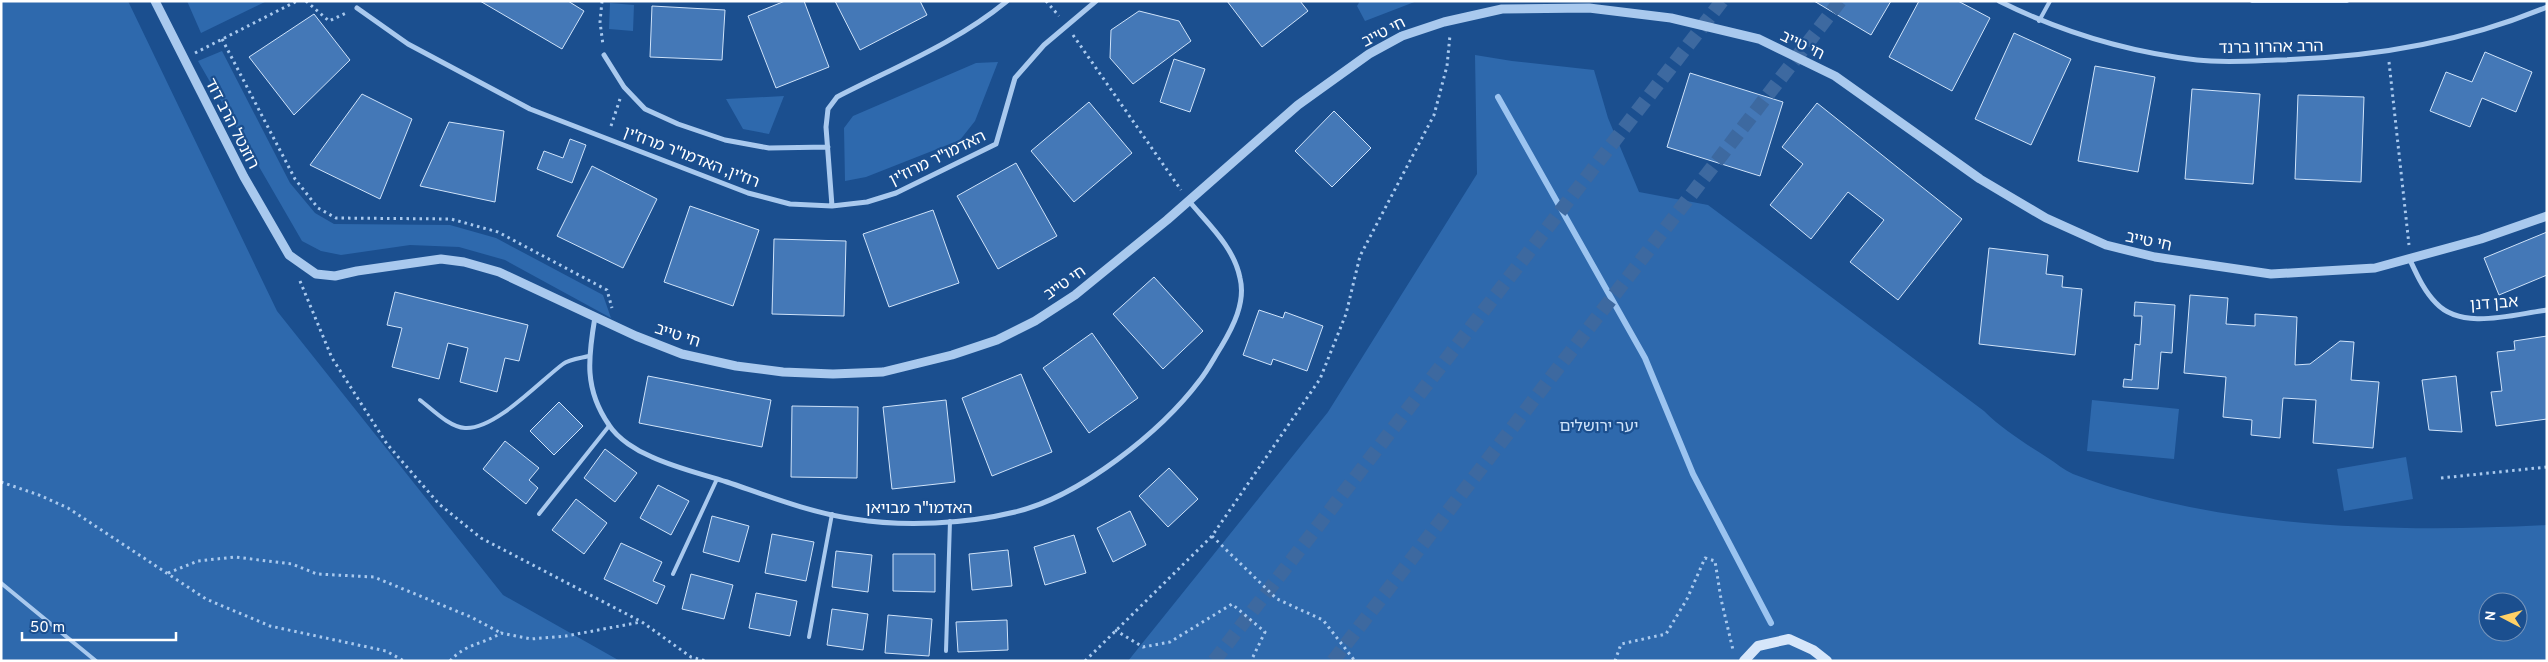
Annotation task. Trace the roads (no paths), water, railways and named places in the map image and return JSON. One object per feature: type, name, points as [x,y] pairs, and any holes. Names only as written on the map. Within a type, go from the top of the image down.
[{"type":"main road","points":[[1744,661],[1758,646],[1789,639],[1813,650],[1826,661]]},
{"type":"street","name":"רוזנטל הרב דוד","points":[[155,1],[244,177],[288,255]]},
{"type":"street","points":[[832,206],[826,127],[828,109],[837,97],[923,56],[969,28],[1007,1]]},
{"type":"street","name":"האדמו\"ר מרוז'ין","points":[[832,206],[867,202],[896,193],[996,144],[1015,78],[1044,45],[1096,1]]},
{"type":"street","name":"הרב אהרון ברנד","points":[[1998,1],[2038,21],[2091,39],[2198,60],[2312,59],[2388,52],[2462,36],[2547,7]]},
{"type":"street","name":"חי טייב","points":[[288,255],[316,274],[335,276],[441,259],[464,262],[499,272],[617,328],[682,354],[736,366],[783,372],[833,374],[875,372],[915,365],[997,340],[1035,321],[1075,295],[1189,201],[1298,105],[1339,75],[1402,36],[1444,22],[1502,9],[1590,5],[1672,18],[1758,39],[1835,76],[1980,179],[2046,218],[2106,245],[2192,264],[2271,274],[2375,268],[2410,260],[2547,216]]},
{"type":"street","name":"רוז'ין, האדמו\"ר מרוז'ין","points":[[357,8],[408,44],[530,109],[607,137],[708,179],[748,193],[790,204],[832,206]]},
{"type":"street","points":[[604,55],[624,87],[645,110],[678,124],[725,140],[769,148],[828,147]]},
{"type":"street","name":"האדמו\"ר מבויאן","points":[[595,317],[588,371],[596,401],[609,426],[620,438],[651,457],[717,479],[854,519],[950,522],[985,519],[1018,511],[1052,498],[1094,475],[1138,444],[1201,380],[1234,324],[1240,298],[1241,279],[1235,262],[1223,241],[1189,201]]},
{"type":"street","name":"אבן דנן","points":[[2410,260],[2422,284],[2436,304],[2457,316],[2483,319],[2547,310]]},
{"type":"lane","points":[[2038,21],[2050,1]]},
{"type":"lane","points":[[2252,1],[2348,1]]},
{"type":"lane","points":[[420,400],[452,424],[466,428],[482,424],[505,412],[565,362],[589,356]]},
{"type":"lane","points":[[539,514],[609,426]]},
{"type":"lane","points":[[674,574],[717,479]]},
{"type":"lane","points":[[809,637],[832,514]]},
{"type":"lane","points":[[946,651],[950,522]]},
{"type":"lane","points":[[1,582],[69,641],[96,661]]},
{"type":"waterway","points":[[1498,97],[1645,358],[1693,474],[1771,623]]},
{"type":"tunnel","points":[[1214,661],[1722,1]]},
{"type":"tunnel","points":[[1333,661],[1840,1]]},
{"type":"park label","name":"יער ירושלים","points":[[1599,425]]}]
